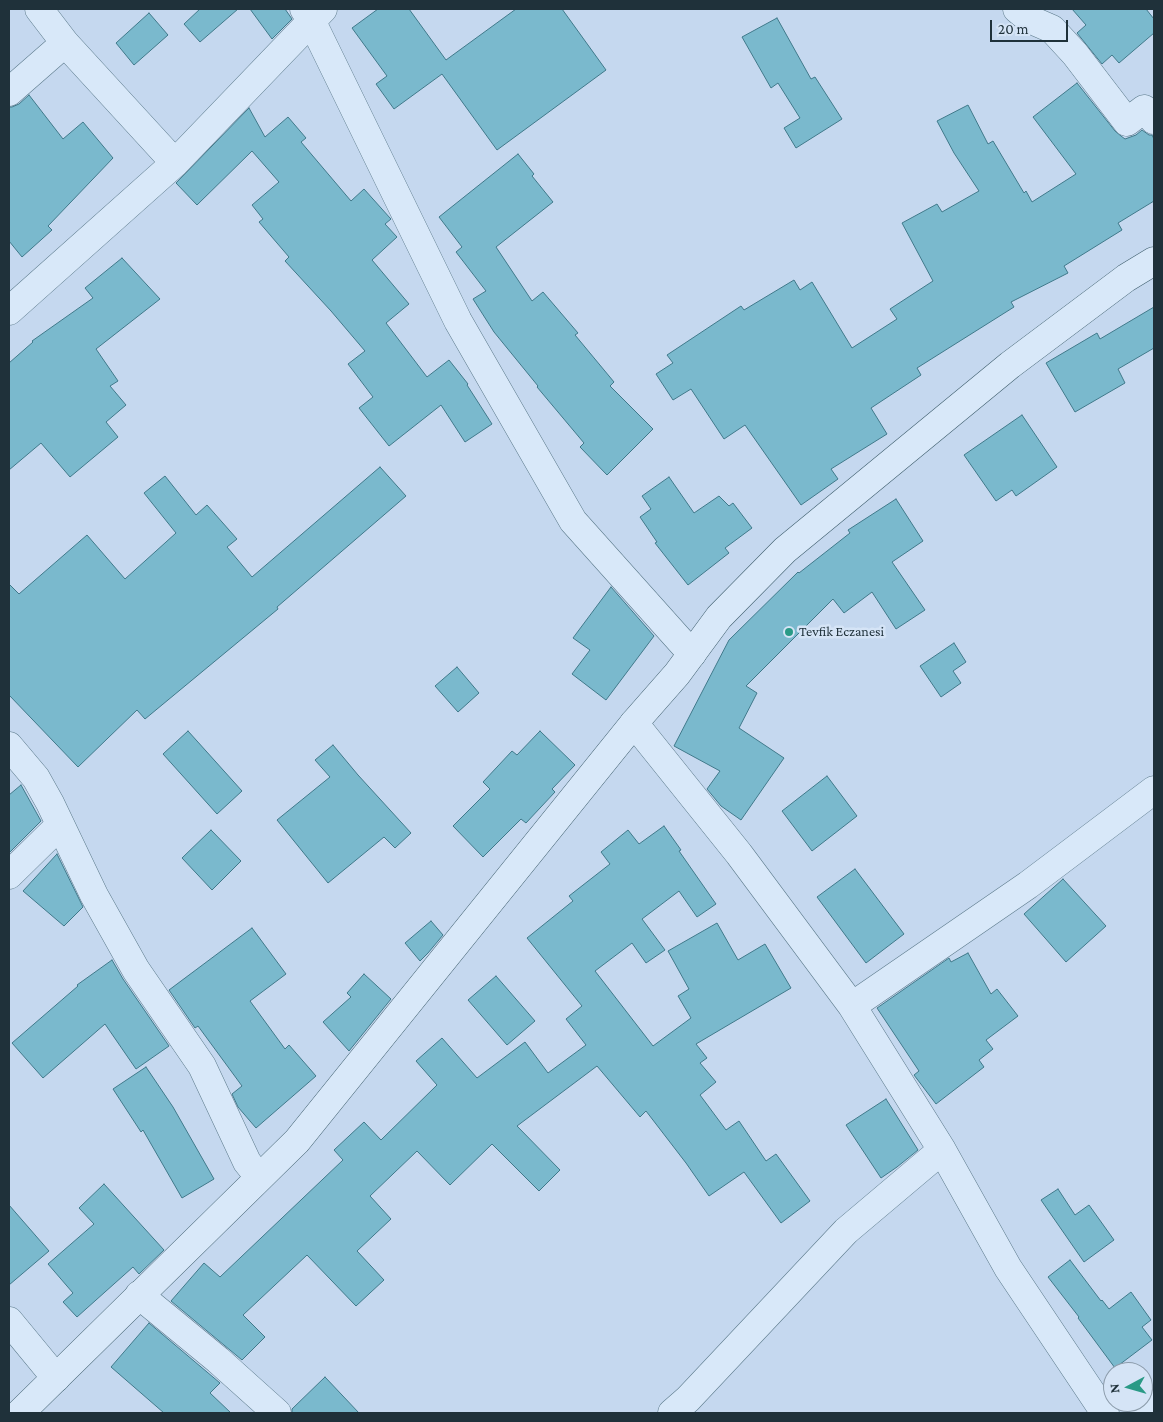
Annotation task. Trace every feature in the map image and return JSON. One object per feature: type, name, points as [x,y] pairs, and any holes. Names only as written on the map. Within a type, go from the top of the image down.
[{"type":"street","points":[[40,9],[64,43],[175,163]]},
{"type":"street","points":[[1017,9],[1029,19],[1052,28],[1075,54],[1127,122],[1144,109],[1154,120]]},
{"type":"street","points":[[9,311],[175,163],[313,13],[458,321],[573,520],[692,654]]},
{"type":"street","points":[[9,92],[64,43]]},
{"type":"street","points":[[20,1413],[297,1141],[634,723],[677,674],[719,617],[785,550],[1010,365],[1126,278],[1154,261]]},
{"type":"street","points":[[634,723],[739,854],[852,1006],[942,1150],[1008,1268],[1105,1413]]},
{"type":"street","points":[[9,746],[36,778],[94,895],[136,970],[202,1066],[247,1162],[259,1178]]},
{"type":"street","points":[[852,1006],[1028,886],[1154,790]]},
{"type":"street","points":[[9,875],[60,824]]},
{"type":"street","points":[[672,1413],[688,1399],[846,1231],[942,1150]]},
{"type":"street","points":[[140,1295],[218,1360],[277,1413]]},
{"type":"street","points":[[9,1322],[56,1378]]},
{"type":"street","points":[[1144,1413],[1154,1404]]},
{"type":"building","points":[[200,9],[238,9],[200,42],[184,24]]},
{"type":"building","points":[[250,9],[285,9],[292,19],[272,39]]},
{"type":"building","points":[[378,9],[409,9],[446,60],[516,9],[562,9],[606,70],[497,150],[442,74],[394,109],[376,84],[387,76],[352,28]]},
{"type":"building","points":[[1072,9],[1146,9],[1154,19],[1154,33],[1119,63],[1112,55],[1102,64],[1077,33],[1086,25]]},
{"type":"building","points":[[149,13],[168,35],[134,65],[116,43]]},
{"type":"building","points":[[777,18],[811,79],[815,77],[842,119],[796,148],[784,128],[800,118],[778,83],[771,88],[742,37]]},
{"type":"building","points":[[1077,83],[1115,131],[1125,139],[1136,135],[1142,130],[1152,135],[1154,139],[1154,201],[1118,223],[1122,230],[1064,266],[1068,273],[1011,302],[1014,307],[917,368],[921,375],[871,408],[887,434],[831,469],[838,479],[801,505],[745,425],[724,439],[691,389],[673,400],[656,374],[673,363],[667,355],[741,306],[744,310],[794,280],[800,290],[812,282],[852,348],[897,319],[890,309],[933,281],[902,223],[937,204],[942,212],[979,191],[954,153],[937,121],[968,105],[988,144],[993,141],[1024,193],[1026,191],[1032,202],[1076,174],[1033,117]]},
{"type":"building","points":[[29,95],[63,139],[83,122],[113,158],[48,226],[52,230],[22,257],[9,241],[9,107],[19,104]]},
{"type":"building","points":[[249,108],[265,137],[288,117],[306,138],[301,142],[351,201],[364,189],[391,219],[385,224],[397,237],[372,260],[409,304],[386,323],[427,377],[449,360],[468,384],[492,424],[465,442],[441,405],[389,446],[359,408],[373,397],[348,364],[365,351],[285,261],[289,257],[259,222],[263,219],[252,205],[279,182],[252,151],[197,205],[176,183]]},
{"type":"building","points":[[518,154],[534,174],[532,176],[553,202],[496,247],[532,301],[543,292],[578,333],[575,335],[614,382],[610,386],[653,429],[607,475],[580,447],[584,443],[494,332],[473,299],[486,291],[456,252],[462,247],[439,217]]},
{"type":"building","points":[[122,258],[160,299],[96,349],[118,381],[110,386],[126,405],[106,422],[118,437],[70,477],[41,443],[9,470],[9,363],[32,341],[93,298],[85,288]]},
{"type":"building","points":[[1154,307],[1154,348],[1118,369],[1125,383],[1075,412],[1046,363],[1097,333],[1100,339]]},
{"type":"building","points":[[1022,415],[1057,467],[1016,496],[1012,490],[996,501],[964,455]]},
{"type":"building","points":[[380,467],[406,496],[277,607],[278,609],[145,719],[137,710],[78,767],[9,695],[9,584],[19,594],[87,535],[125,579],[176,533],[144,493],[165,476],[196,515],[207,505],[237,539],[227,547],[252,577]]},
{"type":"building","points":[[669,477],[694,513],[719,496],[729,506],[733,503],[752,528],[725,548],[729,553],[688,585],[655,543],[657,542],[640,517],[651,509],[642,496]]},
{"type":"building","points":[[896,499],[923,541],[892,562],[925,610],[896,629],[872,592],[844,613],[833,599],[746,686],[757,693],[739,728],[784,758],[741,820],[721,806],[707,789],[720,771],[674,746],[729,640],[798,572],[850,533],[848,530]]},
{"type":"building","points":[[611,587],[654,636],[606,700],[572,674],[590,650],[573,638]]},
{"type":"building","points":[[954,643],[966,662],[953,671],[961,683],[941,697],[920,666]]},
{"type":"building","points":[[457,667],[479,693],[458,712],[435,686]]},
{"type":"building","points":[[188,731],[242,791],[217,814],[163,754]]},
{"type":"building","points":[[540,731],[575,765],[552,789],[555,792],[526,823],[521,819],[483,857],[453,826],[490,789],[483,782],[512,751],[517,755]]},
{"type":"building","points":[[333,745],[411,833],[395,848],[384,837],[328,883],[277,820],[330,777],[315,760]]},
{"type":"building","points":[[827,776],[857,816],[812,851],[782,811]]},
{"type":"building","points":[[21,785],[41,821],[9,853],[9,795]]},
{"type":"building","points":[[664,826],[716,904],[697,917],[679,891],[642,919],[665,950],[646,963],[632,943],[595,971],[653,1046],[691,1018],[678,996],[689,989],[668,951],[717,923],[738,960],[765,944],[791,988],[696,1044],[707,1058],[700,1063],[716,1082],[700,1095],[726,1130],[739,1121],[766,1161],[776,1154],[810,1201],[781,1223],[744,1172],[709,1196],[646,1111],[640,1117],[597,1066],[517,1126],[560,1170],[539,1191],[492,1144],[450,1185],[417,1151],[370,1196],[391,1219],[357,1251],[384,1280],[356,1306],[307,1255],[243,1315],[265,1337],[242,1360],[171,1301],[204,1263],[220,1277],[343,1160],[334,1150],[364,1122],[381,1140],[437,1085],[416,1061],[442,1038],[477,1078],[525,1042],[548,1073],[586,1045],[566,1019],[582,1006],[527,938],[573,901],[569,896],[610,864],[601,852],[628,830],[639,844]]},
{"type":"building","points":[[211,830],[241,861],[212,890],[182,858]]},
{"type":"building","points":[[57,854],[83,907],[64,926],[23,891]]},
{"type":"building","points":[[855,869],[904,934],[866,963],[817,897]]},
{"type":"building","points":[[1063,879],[1106,926],[1066,962],[1024,914]]},
{"type":"building","points":[[431,921],[443,935],[420,961],[405,943]]},
{"type":"building","points":[[252,928],[286,974],[250,1001],[285,1049],[289,1045],[316,1076],[256,1128],[238,1107],[232,1094],[242,1086],[198,1026],[195,1028],[169,990]]},
{"type":"building","points":[[968,953],[991,994],[997,989],[1018,1016],[986,1040],[993,1049],[979,1060],[984,1067],[936,1104],[914,1075],[919,1071],[877,1008],[949,958],[951,962]]},
{"type":"building","points":[[112,960],[169,1046],[136,1069],[105,1024],[43,1078],[12,1043],[77,985]]},
{"type":"building","points":[[364,974],[391,999],[349,1051],[323,1022],[351,997],[347,993]]},
{"type":"building","points":[[496,976],[535,1021],[507,1045],[468,1000]]},
{"type":"building","points":[[146,1067],[173,1107],[214,1179],[182,1198],[143,1130],[141,1132],[113,1089]]},
{"type":"building","points":[[886,1099],[918,1150],[881,1178],[846,1125]]},
{"type":"building","points":[[104,1184],[164,1250],[139,1274],[133,1267],[77,1317],[63,1302],[73,1293],[48,1264],[94,1224],[79,1208]]},
{"type":"building","points":[[1058,1189],[1075,1215],[1089,1205],[1114,1240],[1084,1262],[1041,1200]]},
{"type":"building","points":[[9,1205],[49,1251],[9,1285]]},
{"type":"building","points":[[1070,1260],[1109,1309],[1131,1292],[1151,1320],[1142,1327],[1152,1340],[1123,1362],[1111,1362],[1048,1277]]},
{"type":"building","points":[[149,1323],[220,1383],[210,1393],[231,1413],[164,1413],[111,1367]]},
{"type":"building","points":[[325,1377],[359,1413],[292,1413],[292,1409]]},
{"type":"place","name":"Tevfik Eczanesi","points":[[789,632]]}]
